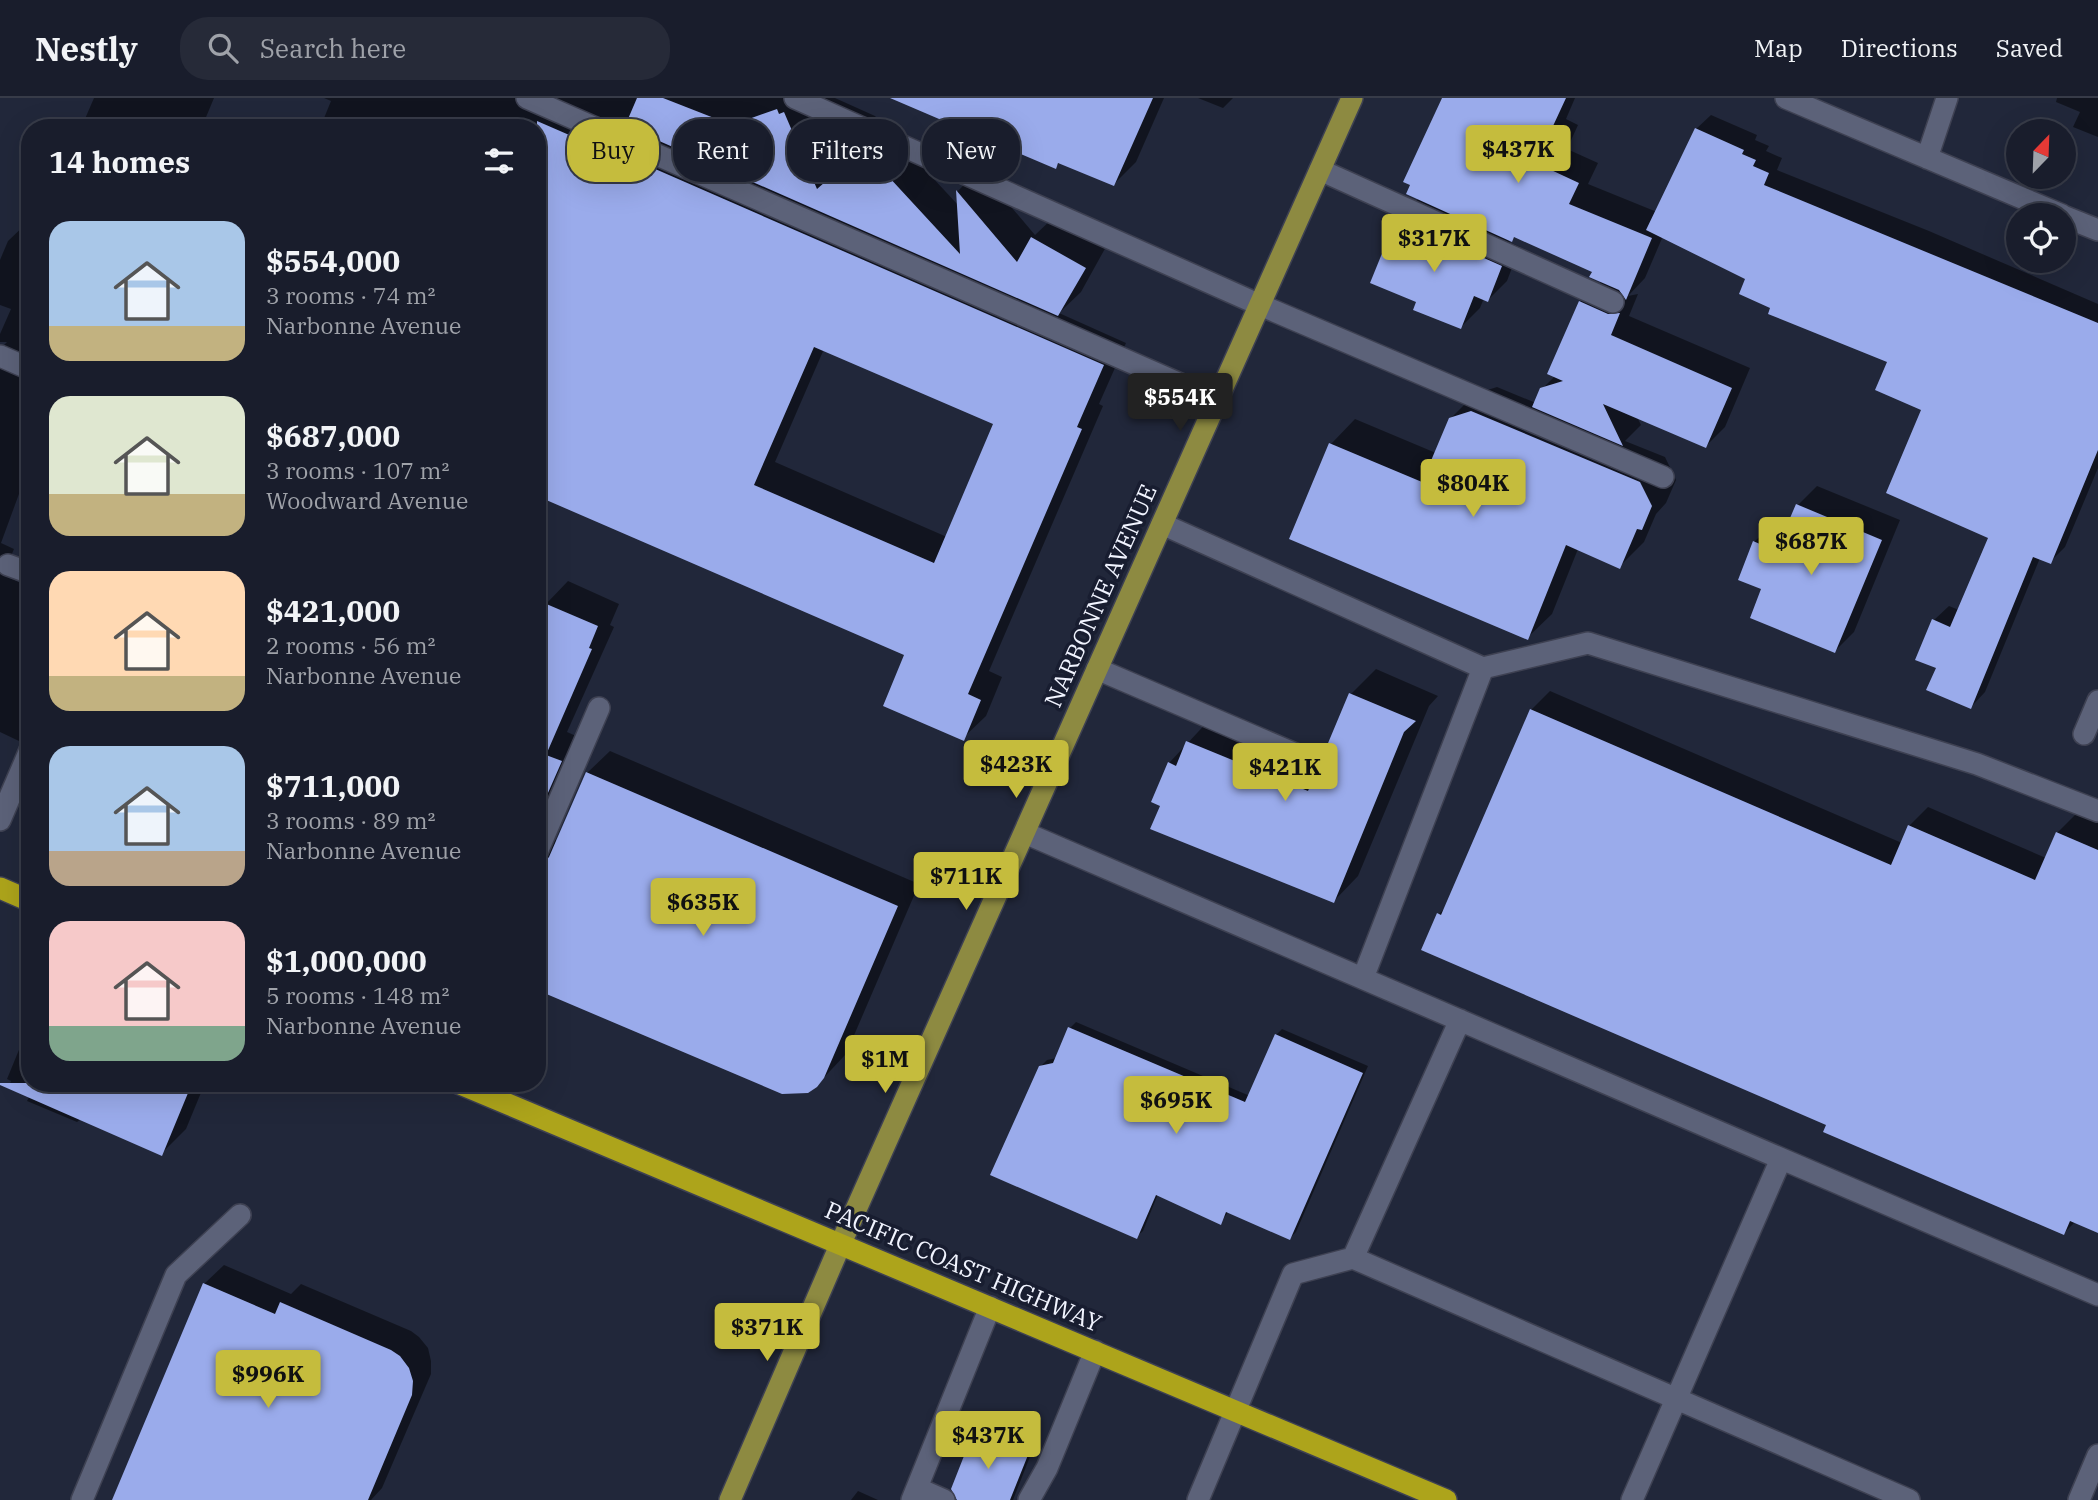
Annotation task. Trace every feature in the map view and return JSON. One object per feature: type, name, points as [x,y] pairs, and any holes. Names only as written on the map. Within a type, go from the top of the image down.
[{"type":"highway","points":[[0,888],[21,897]]},
{"type":"highway","name":"PACIFIC COAST HIGHWAY","points":[[480,1092],[1446,1500]]},
{"type":"main road","name":"NARBONNE AVENUE","points":[[730,1500],[841,1243],[1352,98]]},
{"type":"street","points":[[527,98],[1217,400]]},
{"type":"street","points":[[795,98],[1260,305],[1663,477]]},
{"type":"street","points":[[1786,98],[2033,203]]},
{"type":"street","points":[[1927,158],[1947,98]]},
{"type":"street","points":[[1320,170],[1613,302]]},
{"type":"street","points":[[2076,221],[2098,230]]},
{"type":"street","points":[[0,356],[21,365]]},
{"type":"street","points":[[1162,524],[1483,668],[1588,643],[1977,764],[2098,811]]},
{"type":"street","points":[[8,565],[21,570]]},
{"type":"street","points":[[1363,978],[1483,668]]},
{"type":"street","points":[[1097,669],[1300,757]]},
{"type":"street","points":[[2084,734],[2098,701]]},
{"type":"street","points":[[546,831],[599,708]]},
{"type":"street","points":[[0,820],[21,771]]},
{"type":"street","points":[[1025,832],[2098,1295]]},
{"type":"street","points":[[1353,1258],[1460,1020]]},
{"type":"street","points":[[1632,1500],[1781,1159]]},
{"type":"street","points":[[82,1500],[176,1275],[240,1215]]},
{"type":"street","points":[[1198,1500],[1293,1274],[1353,1258],[1909,1500]]},
{"type":"street","points":[[944,1500],[915,1494],[990,1307]]},
{"type":"street","points":[[1029,1500],[1047,1468],[1095,1351]]},
{"type":"street","points":[[2079,1500],[2098,1455]]},
{"type":"building","points":[[637,98],[663,98],[717,119],[673,119],[673,147],[659,141],[659,119],[628,119]]},
{"type":"building","points":[[890,98],[1153,98],[1114,186],[1058,163],[1056,169],[1020,154],[1020,119],[939,119]]},
{"type":"building","points":[[1442,98],[1566,98],[1547,139],[1560,145],[1549,169],[1579,183],[1569,204],[1652,238],[1626,300],[1619,290],[1589,277],[1592,272],[1514,237],[1512,242],[1406,194],[1410,185],[1403,182]]},
{"type":"building","points":[[777,109],[779,114],[784,112],[787,119],[787,182],[814,182],[817,189],[825,182],[893,182],[960,254],[956,190],[1017,262],[1031,237],[1086,268],[1058,316],[753,182],[773,182],[773,119],[749,119]]},
{"type":"building","points":[[546,125],[567,134],[567,182],[659,182],[659,171],[673,177],[673,182],[685,182],[1104,365],[1077,427],[1082,429],[968,694],[981,700],[964,741],[883,706],[904,655],[546,500]],"holes":[[[814,347],[993,424],[934,563],[754,485]]]},
{"type":"building","points":[[1695,128],[1744,150],[1742,154],[1756,160],[1753,166],[1769,173],[1764,185],[2098,323],[2098,450],[2051,564],[2033,557],[1971,709],[1926,690],[1936,668],[1915,660],[1932,619],[1950,627],[1988,538],[1886,493],[1921,410],[1875,390],[1887,362],[1768,314],[1770,308],[1739,294],[1745,279],[1646,230]]},
{"type":"building","points":[[1396,219],[1502,266],[1488,302],[1474,296],[1461,329],[1413,310],[1416,302],[1370,283]]},
{"type":"building","points":[[1579,301],[1608,314],[1620,313],[1611,335],[1732,388],[1706,448],[1603,404],[1623,446],[1532,407],[1540,388],[1563,381],[1547,374]]},
{"type":"building","points":[[1471,411],[1640,482],[1652,506],[1642,530],[1637,529],[1620,569],[1566,545],[1528,640],[1289,539],[1329,443],[1422,482],[1449,418]]},
{"type":"building","points":[[1796,504],[1882,540],[1835,653],[1750,618],[1761,589],[1738,580],[1753,541],[1776,551]]},
{"type":"building","points":[[546,604],[598,626],[589,648],[592,649],[546,755]]},
{"type":"building","points":[[1349,693],[1416,721],[1404,732],[1334,903],[1150,829],[1160,806],[1151,802],[1168,762],[1176,766],[1186,741],[1308,791]]},
{"type":"building","points":[[1530,709],[1891,865],[1908,825],[2035,880],[2056,832],[2098,850],[2098,1233],[2070,1221],[2064,1235],[1823,1132],[1826,1125],[1421,950],[1437,913],[1441,915]]},
{"type":"building","points":[[546,755],[562,761],[546,797]]},
{"type":"building","points":[[586,772],[898,906],[824,1078],[817,1087],[808,1093],[782,1094],[546,994],[546,861]]},
{"type":"building","points":[[1068,1027],[1245,1102],[1275,1034],[1363,1073],[1290,1240],[1226,1212],[1221,1225],[1156,1195],[1137,1239],[990,1175],[1039,1066],[1053,1063]]},
{"type":"building","points":[[21,1083],[21,1092],[188,1093],[162,1156],[0,1085]]},
{"type":"building","points":[[203,1283],[275,1314],[280,1302],[400,1356],[409,1368],[413,1381],[412,1395],[368,1500],[112,1500]]},
{"type":"building","points":[[973,1433],[1028,1455],[1010,1500],[957,1500],[951,1489]]}]
